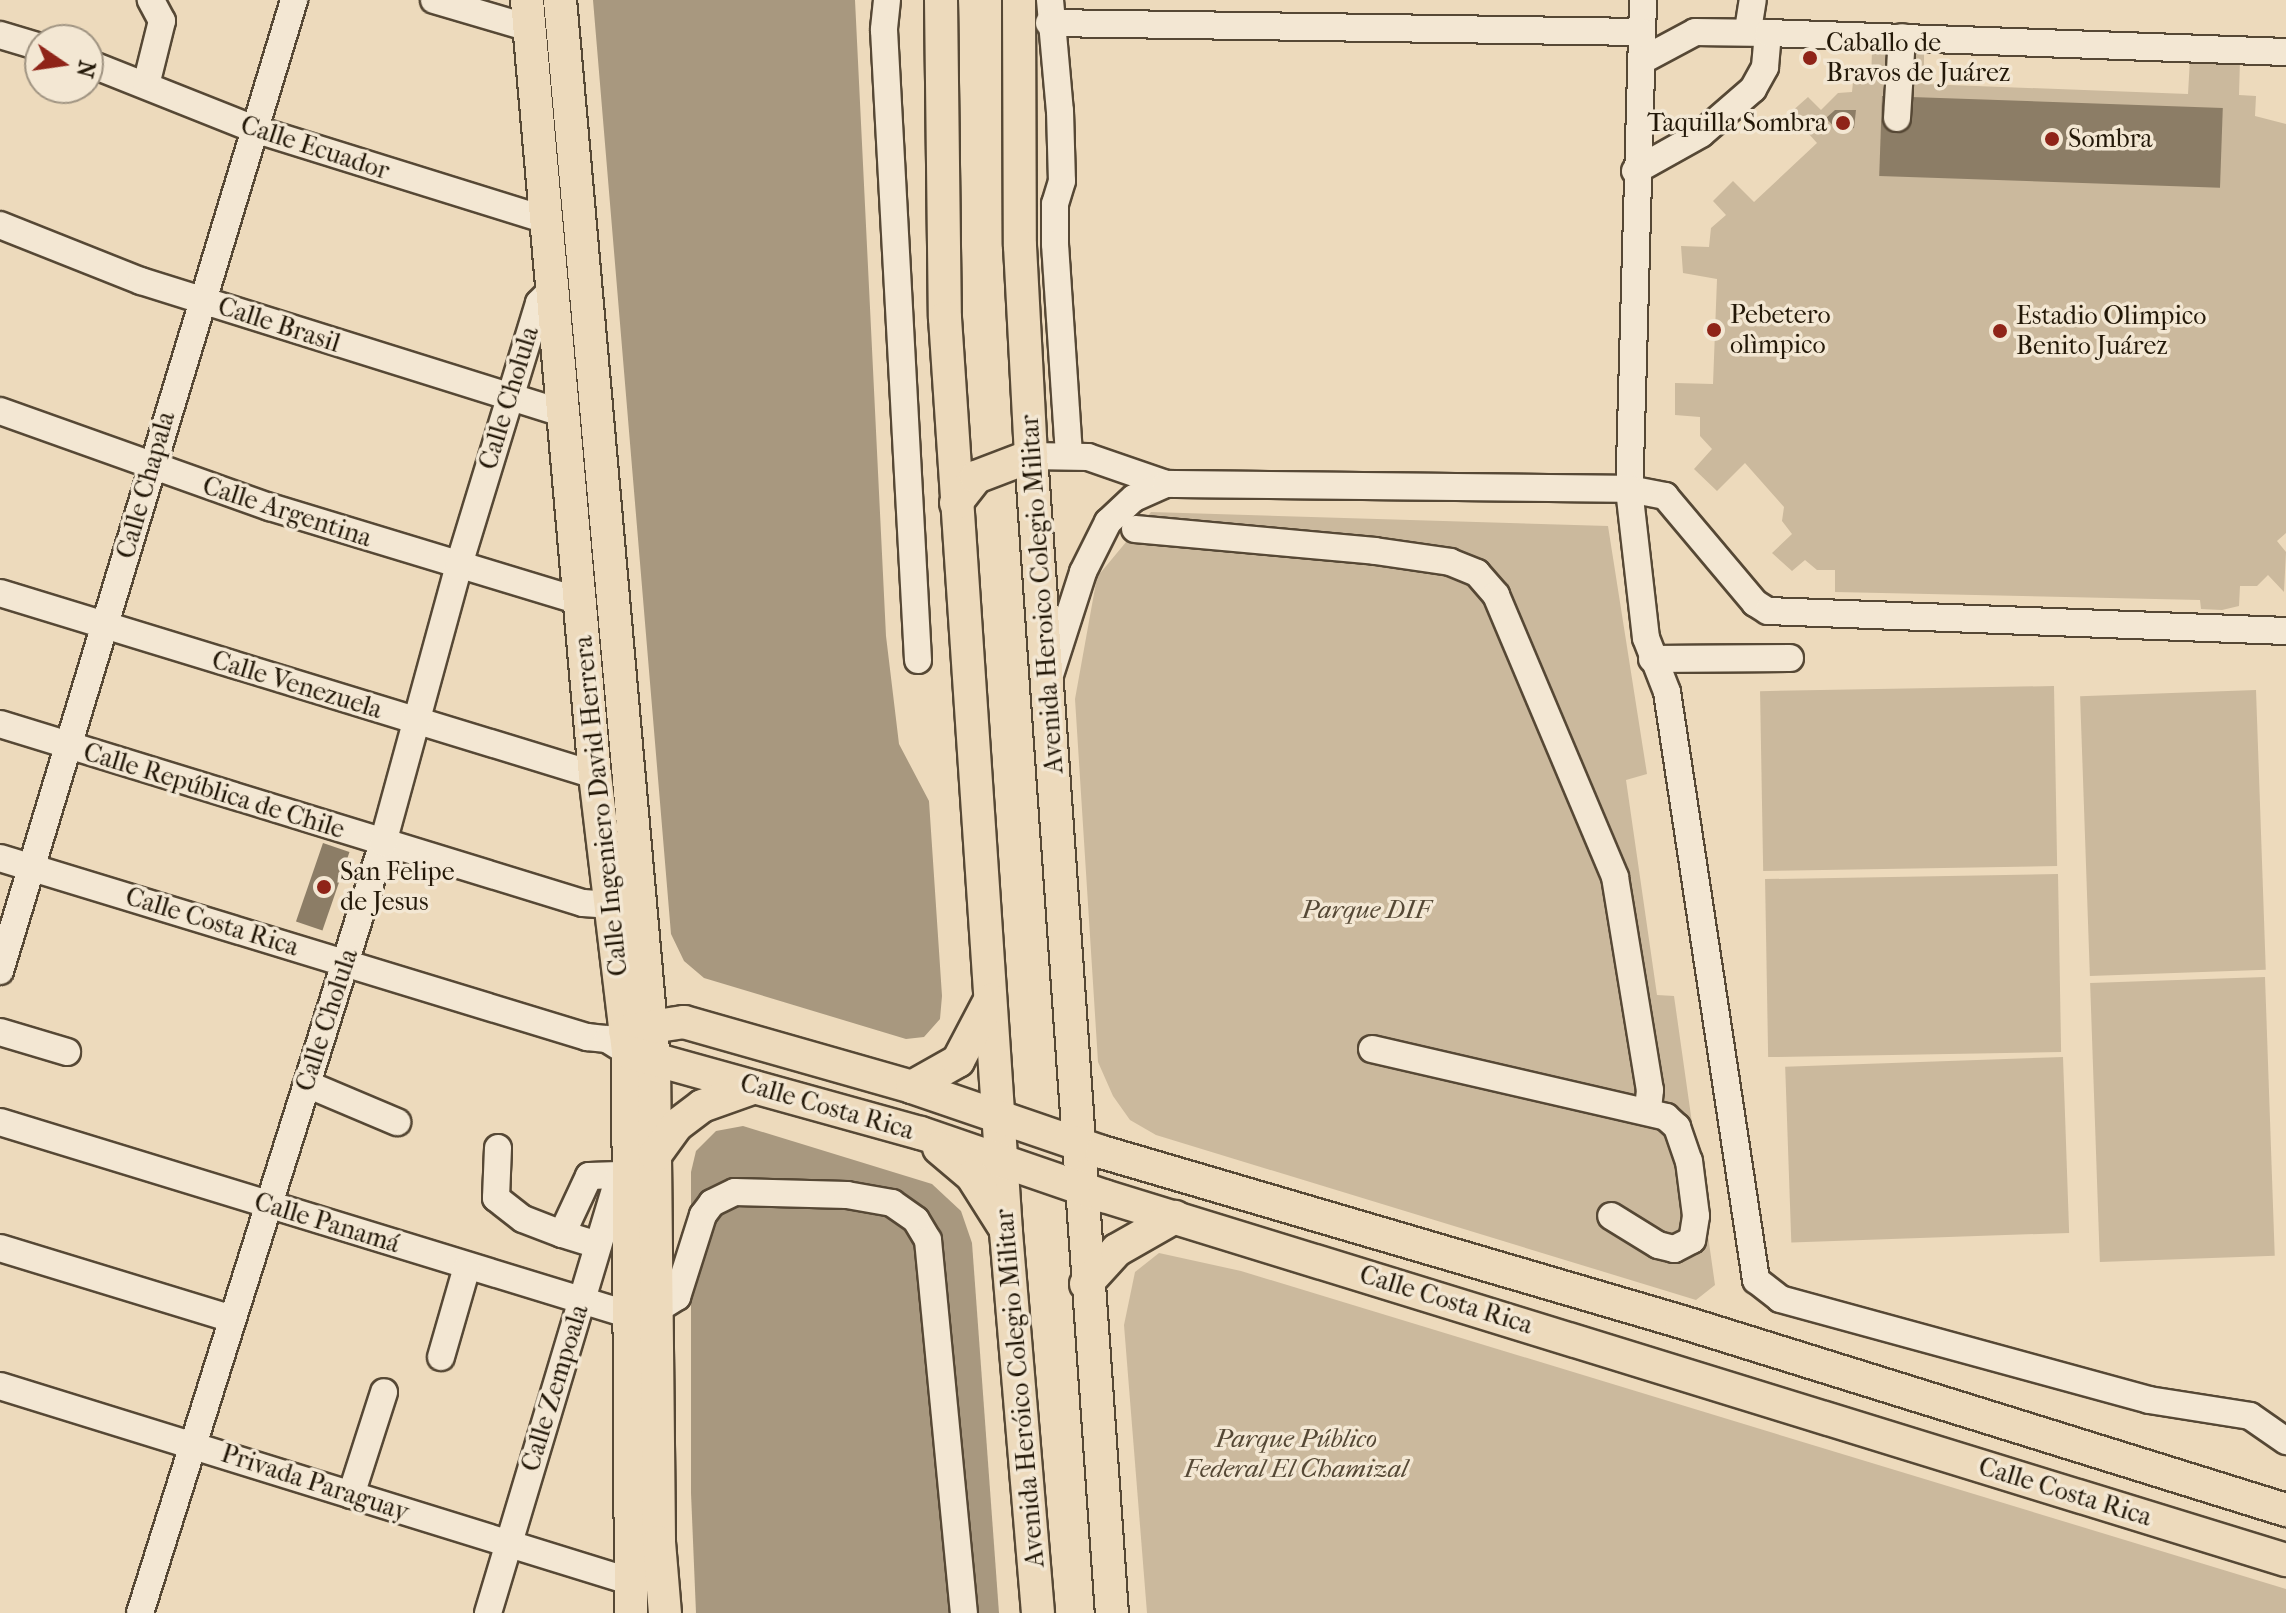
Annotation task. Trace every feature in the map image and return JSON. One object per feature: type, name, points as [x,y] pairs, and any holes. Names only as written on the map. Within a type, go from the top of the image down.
[{"type":"main road","name":"Calle Ingeniero David Herrera","points":[[560,0],[633,1041],[641,1312],[665,1613]]},
{"type":"main road","points":[[941,0],[945,318],[1003,1163]]},
{"type":"main road","name":"Avenida Heroico Colegio Militar","points":[[1019,0],[1020,246],[1031,456],[1081,1188]]},
{"type":"main road","name":"Calle Ingeniero David Herrera","points":[[528,14],[595,775],[633,1041]]},
{"type":"main road","points":[[956,503],[976,477],[1031,456]]},
{"type":"main road","points":[[912,1087],[945,1072],[969,1048],[992,993]]},
{"type":"main road","name":"Calle Costa Rica","points":[[633,1041],[684,1022],[912,1087],[1077,1143],[1633,1307],[2286,1510]]},
{"type":"main road","name":"Calle Costa Rica","points":[[633,1041],[756,1086],[921,1133],[1081,1188],[2286,1560]]},
{"type":"main road","points":[[635,1166],[677,1125],[702,1106],[756,1086]]},
{"type":"main road","points":[[921,1133],[972,1176],[1006,1232]]},
{"type":"main road","name":"Avenida Heróico Colegio Militar","points":[[1003,1163],[1038,1613]]},
{"type":"main road","points":[[1081,1188],[1112,1613]]},
{"type":"main road","points":[[1086,1284],[1117,1250],[1175,1217]]},
{"type":"main road","points":[[1620,1354],[1633,1307]]},
{"type":"main road","name":"Calle Ingeniero David Herrera","points":[[630,1597],[641,1312]]},
{"type":"street","points":[[146,85],[162,21],[151,0]]},
{"type":"street","name":"Calle Chapala","points":[[0,971],[35,868],[199,299],[294,0]]},
{"type":"street","points":[[434,0],[528,14]]},
{"type":"street","points":[[887,0],[884,30],[918,660]]},
{"type":"street","points":[[1643,0],[1635,171],[1629,489],[1652,659],[1667,692],[1756,1280],[1780,1299],[2149,1400],[2250,1416],[2286,1441]]},
{"type":"street","points":[[1635,171],[1701,134],[1753,89],[1765,67],[1753,0]]},
{"type":"street","points":[[1069,455],[1055,244],[1055,204],[1062,181],[1058,58],[1050,12],[1642,32]]},
{"type":"street","points":[[1641,61],[1695,32],[1758,31],[2286,52]]},
{"type":"street","points":[[0,35],[24,42]]},
{"type":"street","points":[[1897,118],[1902,37]]},
{"type":"street","name":"Calle Ecuador","points":[[104,69],[254,129],[547,220]]},
{"type":"street","name":"Calle Brasil","points":[[0,225],[199,299],[508,400],[562,413]]},
{"type":"street","name":"Calle Cholula","points":[[140,1613],[383,843],[458,568],[508,400],[539,303],[552,290]]},
{"type":"street","name":"Calle Argentina","points":[[0,411],[458,568],[579,601]]},
{"type":"street","points":[[1031,456],[1069,455],[1166,484],[1629,489],[1665,496],[1755,603],[1768,611],[2286,631]]},
{"type":"street","points":[[1048,681],[1080,579],[1103,531],[1134,498],[1166,484]]},
{"type":"street","points":[[1135,529],[1375,551],[1450,562],[1477,573],[1496,595],[1615,877],[1650,1090],[1648,1110]]},
{"type":"street","name":"Calle Venezuela","points":[[0,593],[595,775]]},
{"type":"street","points":[[1652,659],[1790,658]]},
{"type":"street","name":"Calle República de Chile","points":[[0,724],[583,903],[612,905]]},
{"type":"street","name":"Calle Costa Rica","points":[[0,858],[346,963],[633,1041]]},
{"type":"street","points":[[0,1032],[67,1052]]},
{"type":"street","points":[[1372,1049],[1648,1110],[1666,1117],[1685,1142],[1695,1231],[1692,1240],[1674,1249],[1647,1240],[1611,1216]]},
{"type":"street","points":[[307,1084],[397,1122]]},
{"type":"street","name":"Calle Panamá","points":[[0,1122],[581,1303],[641,1312]]},
{"type":"street","points":[[498,1148],[496,1198],[523,1219],[598,1245]]},
{"type":"street","points":[[562,1234],[589,1176],[635,1166]]},
{"type":"street","name":"Calle Zempoala","points":[[488,1613],[598,1245],[635,1166]]},
{"type":"street","points":[[641,1312],[677,1297],[703,1215],[712,1203],[735,1192],[847,1195],[892,1203],[916,1220],[928,1240],[964,1613]]},
{"type":"street","points":[[0,1248],[232,1319]]},
{"type":"street","points":[[441,1357],[467,1267]]},
{"type":"street","name":"Privada Paraguay","points":[[0,1386],[193,1444],[509,1546],[630,1597]]},
{"type":"street","points":[[351,1495],[384,1392]]},
{"type":"green space","name":"Estadio Olimpico Benito Juárez","points":[[1872,50],[1924,52],[1924,84],[2188,94],[2190,59],[2240,60],[2239,95],[2256,96],[2255,116],[2286,124],[2286,533],[2277,541],[2286,552],[2284,592],[2268,575],[2257,586],[2240,586],[2239,606],[2222,610],[2201,609],[2200,600],[1835,592],[1835,570],[1817,570],[1805,560],[1792,571],[1772,553],[1792,534],[1782,521],[1784,507],[1745,463],[1717,491],[1694,469],[1712,449],[1700,436],[1700,417],[1675,415],[1675,383],[1713,384],[1717,279],[1683,273],[1681,246],[1709,247],[1711,228],[1726,215],[1713,201],[1733,181],[1754,202],[1817,143],[1790,113],[1808,97],[1821,110],[1838,93],[1852,92],[1853,82],[1871,82]]},
{"type":"green space","name":"Parque DIF","points":[[1151,512],[1608,526],[1647,774],[1626,780],[1657,995],[1674,996],[1715,1285],[1696,1300],[1156,1135],[1130,1120],[1113,1096],[1098,1062],[1075,699],[1097,577]]},
{"type":"green space","points":[[2054,686],[2057,866],[1763,871],[1760,691]]},
{"type":"green space","points":[[2256,690],[2266,970],[2090,976],[2080,696]]},
{"type":"green space","points":[[2058,874],[2061,1052],[1768,1057],[1765,879]]},
{"type":"green space","points":[[2265,977],[2275,1256],[2100,1262],[2090,983]]},
{"type":"green space","points":[[2063,1057],[2069,1233],[1791,1243],[1785,1067]]},
{"type":"green space","name":"Parque Público Federal El Chamizal","points":[[1159,1253],[1241,1271],[2286,1589],[2286,1613],[1147,1613],[1124,1325],[1135,1272]]},
{"type":"shaded area","points":[[593,0],[855,0],[886,636],[899,744],[929,801],[942,996],[940,1019],[924,1037],[906,1039],[704,978],[684,961],[671,934]]},
{"type":"shaded area","points":[[743,1126],[932,1184],[961,1211],[972,1243],[999,1613],[696,1613],[691,1493],[691,1172],[696,1151],[716,1131]]},
{"type":"building","name":"Sombra","points":[[1882,96],[2223,108],[2220,188],[1879,176]]},
{"type":"building","name":"Taquilla Sombra","points":[[1835,110],[1856,110],[1854,128],[1838,131],[1826,118]]},
{"type":"building","name":"San Felipe de Jesus","points":[[323,843],[349,852],[322,931],[296,921]]},
{"type":"place","name":"Caballo de Bravos de Juárez","points":[[1810,58]]},
{"type":"place","name":"Taquilla Sombra","points":[[1843,123]]},
{"type":"place","name":"Sombra","points":[[2052,139]]},
{"type":"place","name":"Pebetero olìmpico","points":[[1714,330]]},
{"type":"place","name":"Estadio Olimpico Benito Juárez","points":[[2000,331]]},
{"type":"place","name":"San Felipe de Jesus","points":[[324,887]]}]
